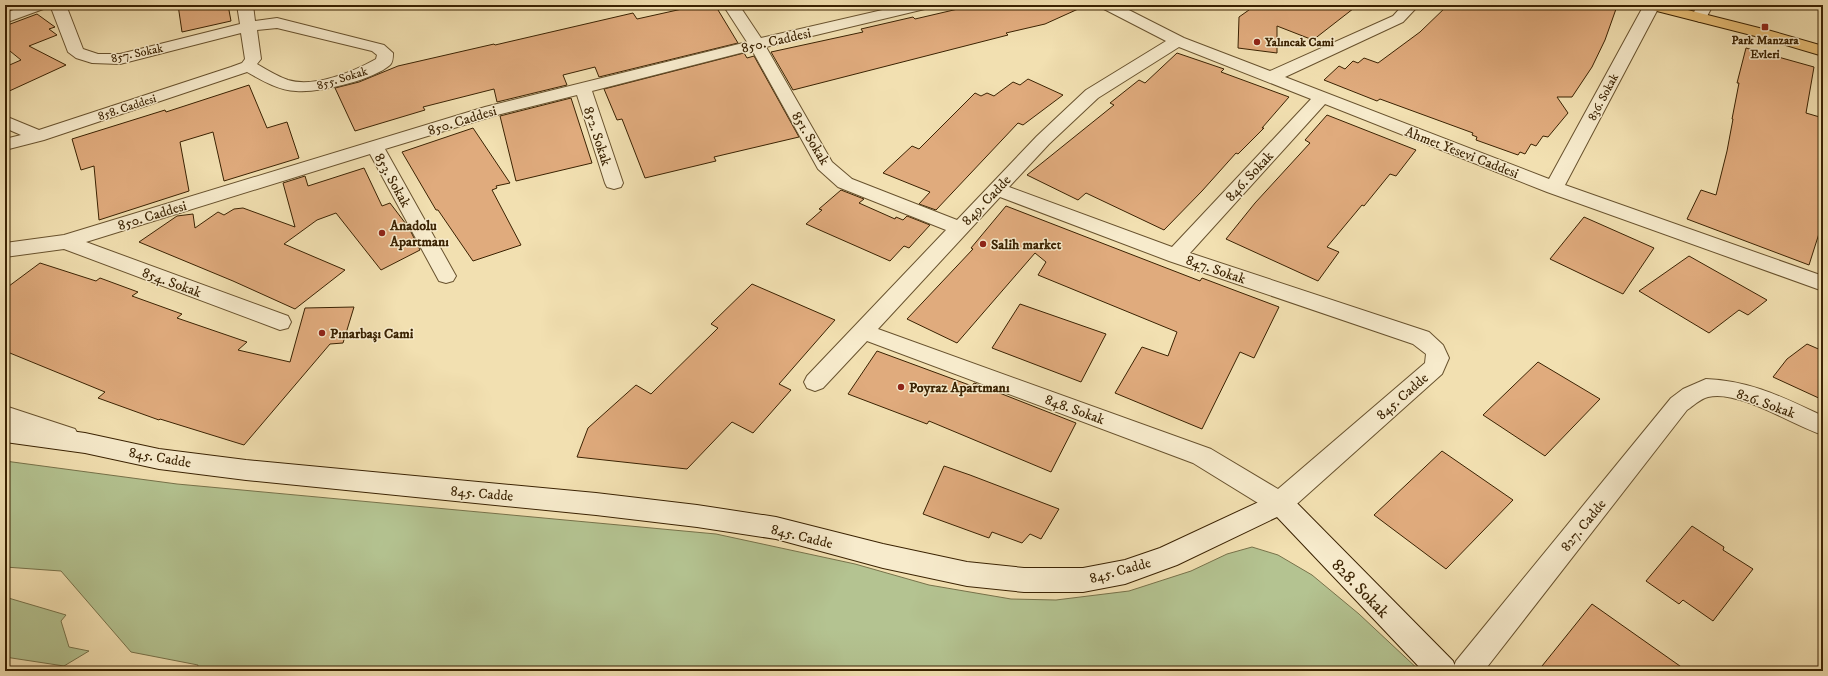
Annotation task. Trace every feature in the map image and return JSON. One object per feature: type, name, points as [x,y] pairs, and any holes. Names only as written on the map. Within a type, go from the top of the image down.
[{"type":"main road","points":[[1651,5],[1702,11],[1765,34],[1823,51]]},
{"type":"street","points":[[5,18],[41,5]]},
{"type":"street","name":"857. Sokak","points":[[58,5],[76,52],[86,58],[102,60],[120,59],[249,26]]},
{"type":"street","points":[[245,5],[254,59],[248,66]]},
{"type":"street","points":[[731,5],[757,44]]},
{"type":"street","name":"850. Caddesi","points":[[5,250],[65,242],[491,111],[757,44],[924,5]]},
{"type":"street","name":"Ahmet Yesevi Caddesi","points":[[1107,5],[1178,41],[1554,188],[1823,284]]},
{"type":"street","points":[[1271,77],[1398,20],[1412,5]]},
{"type":"street","name":"836. Sokak","points":[[1554,188],[1651,5]]},
{"type":"street","name":"855. Sokak","points":[[248,66],[284,84],[297,87],[312,87],[371,70],[384,61],[385,53],[378,48],[277,23],[249,26]]},
{"type":"street","name":"849. Cadde","points":[[815,382],[1043,140],[1092,94],[1178,41]]},
{"type":"street","name":"851. Sokak","points":[[757,44],[825,165],[845,183],[959,228]]},
{"type":"street","name":"858. Caddesi","points":[[5,145],[38,136],[237,71],[248,66]]},
{"type":"street","name":"852. Sokak","points":[[583,88],[614,184]]},
{"type":"street","name":"846. Sokak","points":[[1176,256],[1322,97]]},
{"type":"street","points":[[5,121],[38,136]]},
{"type":"street","name":"853. Sokak","points":[[375,146],[446,276]]},
{"type":"street","name":"847. Sokak","points":[[996,189],[1176,256],[1421,338],[1435,348]]},
{"type":"street","name":"854. Sokak","points":[[65,242],[280,322]]},
{"type":"street","name":"848. Sokak","points":[[862,331],[1202,456],[1280,503]]},
{"type":"street","name":"845. Cadde","points":[[85,443],[160,459],[246,470],[596,504],[697,516],[776,528],[883,556],[967,574],[1024,580],[1083,580],[1125,572],[1168,557],[1280,503],[1434,368],[1437,363],[1438,356],[1435,348]]},
{"type":"street","name":"826. Sokak","points":[[1706,388],[1728,389],[1757,396],[1823,426]]},
{"type":"street","name":"827. Cadde","points":[[1466,671],[1679,404],[1691,395],[1706,388]]},
{"type":"street","points":[[5,415],[85,443]]},
{"type":"street","points":[[5,432],[85,443]]},
{"type":"street","name":"828. Sokak","points":[[1280,503],[1386,614],[1443,671]]},
{"type":"green space","points":[[5,461],[177,484],[716,534],[855,564],[929,585],[1011,599],[1056,600],[1129,591],[1191,571],[1227,554],[1252,547],[1278,555],[1312,575],[1359,614],[1420,671],[197,671],[198,665],[131,652],[61,571],[5,567]]},
{"type":"green space","points":[[5,597],[66,615],[61,621],[69,647],[89,651],[64,666],[5,657]]},
{"type":"building","points":[[178,5],[228,5],[231,21],[182,32]]},
{"type":"building","points":[[700,5],[715,5],[738,43],[599,77],[595,67],[563,75],[567,85],[497,102],[494,89],[423,107],[425,110],[355,131],[335,88],[359,82],[398,66],[494,44],[633,13],[637,19]]},
{"type":"building","points":[[975,5],[1087,5],[1045,24],[1006,33],[1008,35],[793,90],[771,52],[863,32],[861,29],[913,17],[915,19]]},
{"type":"building","points":[[1256,5],[1358,5],[1313,40],[1277,26],[1277,53],[1238,48],[1239,17]]},
{"type":"building","points":[[1448,5],[1602,5],[1616,9],[1605,40],[1592,67],[1572,97],[1557,97],[1568,113],[1548,137],[1543,136],[1536,146],[1531,144],[1525,154],[1520,152],[1518,155],[1476,140],[1477,137],[1472,135],[1473,133],[1380,99],[1377,101],[1324,80],[1339,66],[1345,69],[1353,61],[1358,63],[1364,58],[1378,63],[1420,32]]},
{"type":"building","points":[[37,14],[55,27],[49,29],[57,35],[29,46],[66,65],[5,93],[5,67],[21,60],[5,47],[5,26]]},
{"type":"building","points":[[1746,48],[1814,67],[1806,113],[1823,118],[1823,221],[1809,265],[1687,219],[1701,190],[1716,195],[1727,151],[1739,83],[1737,83]]},
{"type":"building","points":[[744,53],[747,58],[754,56],[799,137],[714,157],[716,161],[645,178],[622,119],[617,120],[604,89]]},
{"type":"building","points":[[1177,53],[1224,69],[1221,72],[1289,97],[1262,128],[1264,128],[1238,154],[1236,153],[1164,230],[1086,193],[1078,200],[1027,175],[1114,105],[1110,103],[1139,80],[1145,83]]},
{"type":"building","points":[[1028,79],[1063,95],[1023,125],[1018,123],[936,210],[919,204],[930,192],[883,173],[912,146],[919,149],[975,93],[981,96],[987,93],[994,96],[1013,82],[1020,85]]},
{"type":"building","points":[[249,85],[267,128],[287,122],[299,158],[224,181],[213,132],[180,142],[189,191],[99,220],[94,166],[81,170],[72,139],[165,110],[166,112]]},
{"type":"building","points":[[571,98],[592,163],[516,181],[500,116]]},
{"type":"building","points":[[1327,115],[1416,150],[1396,176],[1390,174],[1364,206],[1362,205],[1327,247],[1339,252],[1318,281],[1226,239],[1255,203],[1310,143],[1305,140]]},
{"type":"building","points":[[473,128],[510,183],[496,186],[497,188],[492,190],[521,245],[473,261],[438,210],[436,210],[402,152]]},
{"type":"building","points":[[364,168],[382,206],[390,203],[409,228],[420,250],[381,270],[336,213],[317,220],[284,244],[345,270],[295,309],[233,281],[139,242],[177,216],[193,214],[195,228],[218,212],[224,215],[234,209],[243,208],[295,227],[283,183],[305,176],[308,186]]},
{"type":"building","points":[[841,190],[864,199],[859,203],[895,219],[896,217],[903,220],[907,216],[930,225],[909,248],[904,246],[890,261],[806,224],[822,210],[819,209]]},
{"type":"building","points":[[1006,206],[1200,281],[1202,278],[1279,307],[1254,358],[1240,352],[1202,429],[1115,393],[1142,347],[1168,356],[1177,332],[1038,275],[1046,262],[1035,253],[957,343],[907,319],[973,249],[971,248]]},
{"type":"building","points":[[1584,217],[1654,248],[1623,294],[1550,259]]},
{"type":"building","points":[[1689,256],[1767,300],[1748,315],[1739,310],[1709,333],[1639,291]]},
{"type":"building","points":[[40,263],[96,281],[100,278],[138,292],[132,296],[182,314],[177,318],[247,342],[238,350],[290,362],[305,308],[354,307],[343,343],[330,344],[244,445],[160,419],[159,420],[98,398],[105,392],[5,351],[5,289]]},
{"type":"building","points":[[752,284],[835,320],[779,384],[791,390],[753,433],[732,422],[687,469],[577,457],[588,428],[636,385],[651,394],[718,328],[711,324]]},
{"type":"building","points":[[1020,304],[1106,334],[1081,382],[992,348]]},
{"type":"building","points":[[1807,344],[1823,351],[1823,400],[1773,377],[1787,359]]},
{"type":"building","points":[[877,351],[972,386],[974,383],[1076,423],[1051,472],[929,421],[927,424],[848,394]]},
{"type":"building","points":[[1538,362],[1600,399],[1545,456],[1483,415]]},
{"type":"building","points":[[1442,451],[1513,500],[1446,569],[1374,515]]},
{"type":"building","points":[[944,466],[1059,509],[1041,539],[1030,534],[1022,543],[992,532],[989,538],[923,514]]},
{"type":"building","points":[[1692,526],[1724,547],[1723,550],[1753,569],[1713,621],[1683,600],[1679,604],[1646,581]]},
{"type":"building","points":[[1592,604],[1687,671],[1538,671]]},
{"type":"place","name":"Park Manzara Evleri","points":[[1765,27]]},
{"type":"place","name":"Yalıncak Cami","points":[[1257,42]]},
{"type":"place","name":"Anadolu Apartmanı","points":[[382,233]]},
{"type":"place","name":"Salih market","points":[[983,244]]},
{"type":"place","name":"Pınarbaşı Cami","points":[[322,333]]},
{"type":"place","name":"Poyraz Apartmanı","points":[[901,387]]}]
